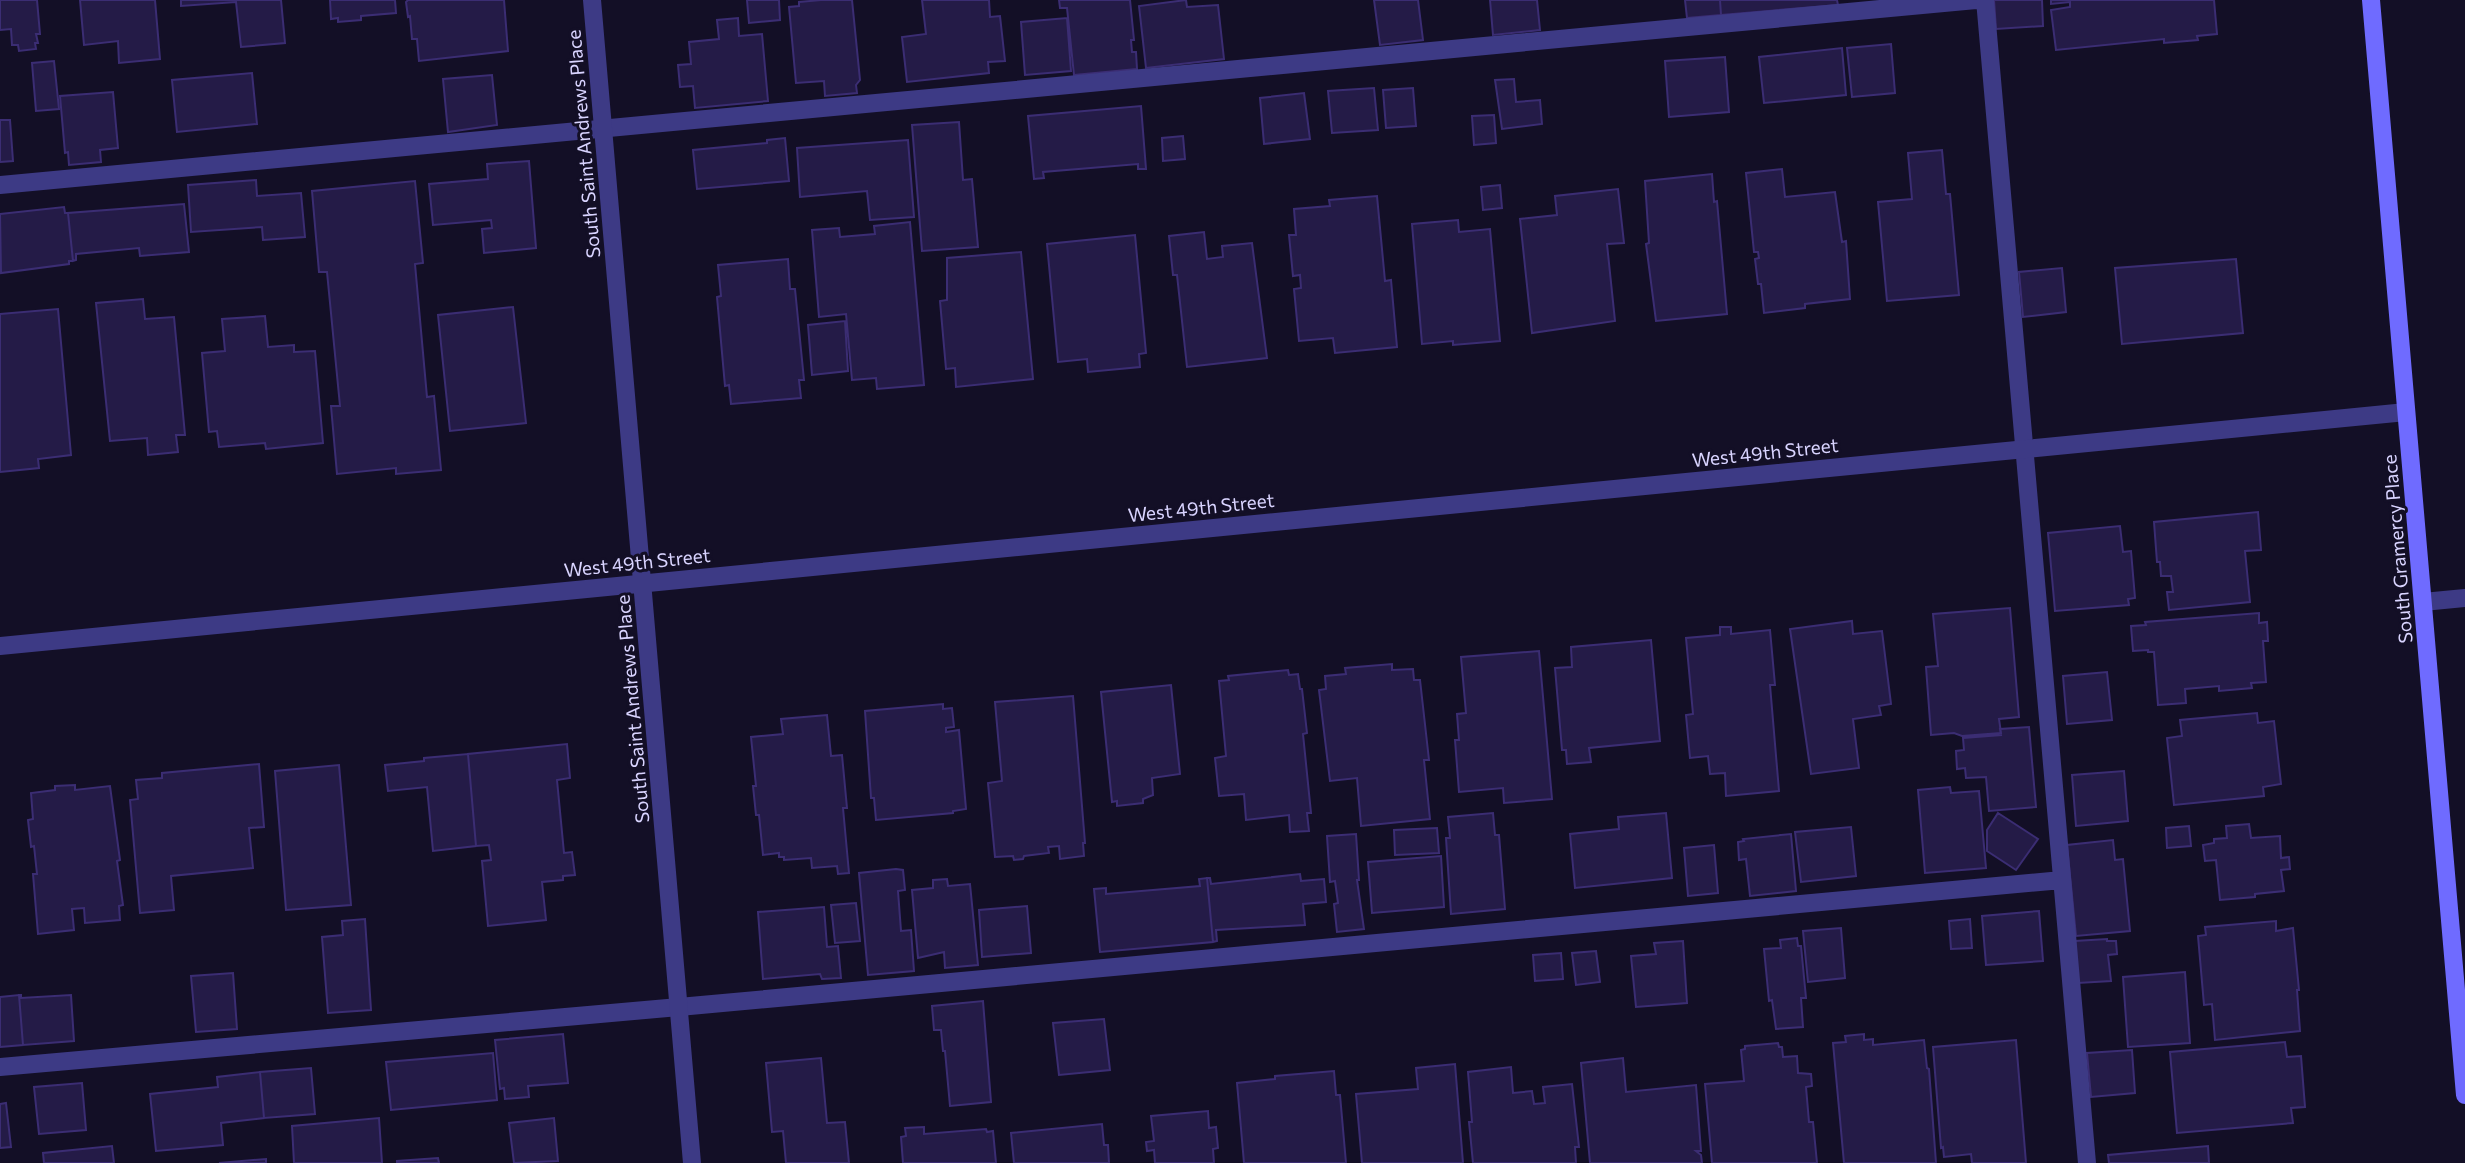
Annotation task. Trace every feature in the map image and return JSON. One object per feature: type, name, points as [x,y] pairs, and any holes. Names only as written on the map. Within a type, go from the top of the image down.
[{"type":"street","name":"South Saint Andrews Place","points":[[592,0],[692,1163]]},
{"type":"street","points":[[0,185],[1976,0]]},
{"type":"street","points":[[1985,0],[2087,1163]]},
{"type":"street","name":"South Gramercy Place","points":[[2371,0],[2465,1095]]},
{"type":"street","name":"West 49th Street","points":[[0,646],[2406,412]]},
{"type":"street","points":[[2423,601],[2465,598]]},
{"type":"street","points":[[0,1067],[2062,880]]},
{"type":"building","points":[[0,0],[37,0],[40,34],[36,34],[36,49],[19,51],[18,45],[12,45],[11,29],[0,30]]},
{"type":"building","points":[[80,0],[155,0],[160,59],[119,63],[118,41],[84,45]]},
{"type":"building","points":[[181,0],[281,0],[285,43],[241,47],[236,2],[181,6]]},
{"type":"building","points":[[330,0],[395,0],[396,13],[361,16],[361,20],[338,22],[338,18],[331,19]]},
{"type":"building","points":[[408,0],[504,0],[508,51],[419,61],[417,39],[412,39],[410,16],[408,17]]},
{"type":"building","points":[[747,0],[779,0],[780,20],[749,23]]},
{"type":"building","points":[[852,0],[860,80],[856,85],[857,93],[825,96],[824,81],[796,83],[789,7],[799,6],[799,2]]},
{"type":"building","points":[[922,0],[989,0],[990,17],[1000,16],[1005,61],[988,62],[989,73],[907,82],[902,37],[926,34]]},
{"type":"building","points":[[1059,0],[1130,0],[1134,40],[1131,40],[1132,52],[1136,52],[1137,69],[1074,75],[1067,8],[1060,8]]},
{"type":"building","points":[[1186,0],[1187,7],[1218,5],[1224,59],[1146,68],[1139,6]]},
{"type":"building","points":[[1374,0],[1418,0],[1423,40],[1380,45]]},
{"type":"building","points":[[1490,0],[1537,0],[1540,30],[1493,35]]},
{"type":"building","points":[[1685,0],[1720,0],[1721,15],[1687,18]]},
{"type":"building","points":[[1720,0],[1837,0],[1838,5],[1721,15]]},
{"type":"building","points":[[1994,0],[2042,0],[2043,26],[1996,29]]},
{"type":"building","points":[[2051,0],[2214,0],[2217,34],[2197,36],[2198,40],[2164,43],[2164,39],[2056,50],[2051,10],[2070,7],[2070,2],[2051,4]]},
{"type":"building","points":[[738,18],[739,36],[762,34],[768,101],[695,108],[693,86],[680,87],[678,65],[691,64],[689,42],[719,39],[717,20]]},
{"type":"building","points":[[1067,18],[1071,71],[1025,75],[1021,22]]},
{"type":"building","points":[[1891,44],[1895,93],[1852,97],[1847,48]]},
{"type":"building","points":[[1842,48],[1846,95],[1764,103],[1759,57]]},
{"type":"building","points":[[1725,57],[1729,112],[1669,117],[1665,61]]},
{"type":"building","points":[[54,61],[59,109],[36,111],[32,63]]},
{"type":"building","points":[[252,73],[257,124],[177,132],[172,80]]},
{"type":"building","points":[[492,75],[497,125],[448,132],[443,79]]},
{"type":"building","points":[[1514,79],[1516,102],[1540,100],[1542,124],[1502,129],[1495,80]]},
{"type":"building","points":[[1374,88],[1378,130],[1332,133],[1328,91]]},
{"type":"building","points":[[1413,88],[1416,126],[1386,128],[1383,90]]},
{"type":"building","points":[[113,92],[118,148],[100,150],[101,162],[69,165],[68,152],[65,153],[60,96]]},
{"type":"building","points":[[1304,93],[1310,139],[1264,144],[1260,98]]},
{"type":"building","points":[[1141,106],[1146,169],[1138,169],[1138,164],[1043,172],[1044,178],[1034,179],[1028,116]]},
{"type":"building","points":[[1494,115],[1496,143],[1474,145],[1472,116]]},
{"type":"building","points":[[0,120],[10,120],[13,161],[0,162]]},
{"type":"building","points":[[959,122],[963,180],[972,179],[978,247],[922,251],[912,125]]},
{"type":"building","points":[[1183,136],[1185,159],[1163,161],[1162,138]]},
{"type":"building","points":[[785,138],[789,181],[697,189],[693,150],[767,143],[767,140]]},
{"type":"building","points":[[908,140],[914,217],[870,220],[867,191],[800,197],[797,148]]},
{"type":"building","points":[[1942,150],[1946,194],[1950,194],[1959,295],[1887,301],[1878,202],[1912,199],[1908,153]]},
{"type":"building","points":[[529,161],[536,248],[484,253],[482,229],[492,228],[491,220],[433,225],[429,184],[488,179],[487,164]]},
{"type":"building","points":[[1782,169],[1785,197],[1835,192],[1842,242],[1846,241],[1850,299],[1805,304],[1805,308],[1764,313],[1761,284],[1758,284],[1755,259],[1759,258],[1758,252],[1754,252],[1746,173]]},
{"type":"building","points":[[1712,174],[1727,314],[1656,321],[1646,244],[1649,243],[1645,181]]},
{"type":"building","points":[[256,180],[257,196],[301,193],[305,237],[263,240],[262,227],[191,232],[188,185]]},
{"type":"building","points":[[415,181],[423,263],[415,264],[427,397],[434,396],[441,470],[396,474],[396,468],[337,474],[331,406],[340,406],[327,272],[319,272],[312,191]]},
{"type":"building","points":[[1500,185],[1502,208],[1483,210],[1481,187]]},
{"type":"building","points":[[1618,189],[1624,243],[1607,244],[1615,321],[1532,333],[1520,219],[1557,215],[1555,196]]},
{"type":"building","points":[[1377,196],[1385,281],[1391,280],[1397,347],[1335,353],[1333,338],[1299,341],[1294,289],[1301,288],[1300,275],[1293,276],[1289,235],[1296,235],[1294,209],[1330,206],[1329,200]]},
{"type":"building","points":[[184,204],[189,252],[140,256],[139,248],[76,254],[76,260],[73,261],[68,213]]},
{"type":"building","points":[[64,207],[65,213],[68,213],[73,261],[69,261],[69,264],[1,273],[0,214]]},
{"type":"building","points":[[1458,220],[1459,232],[1490,229],[1500,341],[1453,345],[1453,341],[1422,344],[1412,224]]},
{"type":"building","points":[[910,222],[924,385],[877,389],[876,378],[852,380],[846,314],[819,317],[812,230],[839,228],[840,237],[875,234],[874,226]]},
{"type":"building","points":[[1204,232],[1207,259],[1223,257],[1222,246],[1252,243],[1267,358],[1187,367],[1177,275],[1173,275],[1169,236]]},
{"type":"building","points":[[1135,235],[1146,353],[1139,354],[1140,367],[1088,372],[1087,359],[1058,362],[1047,244]]},
{"type":"building","points":[[1021,252],[1033,379],[956,387],[955,368],[946,369],[940,301],[947,300],[947,258]]},
{"type":"building","points":[[788,259],[790,289],[795,289],[804,380],[799,380],[801,398],[731,404],[729,385],[725,386],[717,297],[721,296],[718,265]]},
{"type":"building","points":[[2236,259],[2243,333],[2122,344],[2115,268]]},
{"type":"building","points":[[2062,268],[2066,312],[2023,317],[2019,272]]},
{"type":"building","points":[[143,299],[145,319],[174,317],[185,435],[176,435],[178,452],[148,455],[147,438],[110,441],[96,303]]},
{"type":"building","points":[[513,307],[526,423],[450,431],[438,315]]},
{"type":"building","points":[[58,309],[71,455],[38,459],[39,468],[0,472],[0,314]]},
{"type":"building","points":[[265,316],[268,347],[294,345],[294,352],[315,351],[323,443],[266,449],[265,443],[219,447],[217,431],[209,432],[202,353],[225,351],[222,319]]},
{"type":"building","points":[[845,321],[848,371],[812,375],[808,325]]},
{"type":"building","points":[[2258,512],[2261,550],[2245,551],[2250,602],[2169,610],[2167,592],[2173,592],[2171,576],[2161,576],[2160,562],[2157,562],[2154,522]]},
{"type":"building","points":[[2120,526],[2123,552],[2131,551],[2135,598],[2128,599],[2129,605],[2055,611],[2048,533]]},
{"type":"building","points":[[2010,608],[2019,717],[1999,719],[2001,733],[1931,735],[1926,667],[1938,666],[1933,614]]},
{"type":"building","points":[[2259,613],[2259,623],[2267,622],[2268,641],[2263,641],[2266,682],[2251,683],[2252,688],[2219,691],[2219,686],[2185,689],[2186,703],[2158,705],[2154,652],[2133,651],[2131,626],[2146,625],[2145,622]]},
{"type":"building","points":[[1852,621],[1853,634],[1882,631],[1891,704],[1879,706],[1881,715],[1853,719],[1859,768],[1811,774],[1790,629]]},
{"type":"building","points":[[1720,627],[1731,627],[1731,634],[1770,630],[1775,685],[1770,685],[1779,791],[1726,796],[1725,773],[1710,774],[1708,756],[1690,758],[1686,715],[1693,714],[1686,638],[1720,635]]},
{"type":"building","points":[[1651,640],[1660,741],[1589,748],[1591,762],[1567,764],[1566,750],[1562,750],[1555,668],[1572,667],[1571,647]]},
{"type":"building","points":[[1539,651],[1552,799],[1504,803],[1503,788],[1459,792],[1455,740],[1459,740],[1457,714],[1466,713],[1461,657]]},
{"type":"building","points":[[1392,664],[1392,670],[1413,669],[1414,680],[1420,680],[1429,760],[1424,760],[1430,819],[1361,826],[1357,778],[1330,781],[1319,690],[1326,689],[1325,676],[1346,674],[1345,668]]},
{"type":"building","points":[[1288,670],[1289,675],[1298,674],[1302,689],[1307,733],[1303,734],[1311,813],[1307,813],[1309,831],[1290,832],[1289,815],[1246,820],[1244,794],[1219,796],[1215,758],[1226,756],[1219,681],[1229,680],[1228,676]]},
{"type":"building","points":[[2107,672],[2112,720],[2067,724],[2063,676]]},
{"type":"building","points":[[1171,685],[1180,774],[1152,778],[1153,795],[1143,799],[1143,803],[1117,806],[1117,801],[1112,802],[1101,692]]},
{"type":"building","points":[[1073,696],[1084,856],[1060,859],[1059,846],[1048,847],[1049,853],[1024,856],[1023,859],[1014,860],[1013,856],[995,857],[988,783],[1002,781],[995,702]]},
{"type":"building","points":[[943,704],[943,709],[952,708],[954,727],[946,728],[946,732],[959,730],[966,809],[953,813],[876,820],[874,798],[871,798],[865,711]]},
{"type":"building","points":[[2257,713],[2258,723],[2274,721],[2281,784],[2263,787],[2264,796],[2174,805],[2167,738],[2182,736],[2180,720]]},
{"type":"building","points":[[827,715],[831,756],[842,755],[847,808],[843,808],[849,873],[838,874],[837,866],[812,868],[811,858],[784,860],[784,857],[779,857],[779,853],[763,855],[759,815],[756,815],[751,737],[783,734],[781,719]]},
{"type":"building","points":[[2029,727],[2036,807],[1989,811],[1986,777],[1966,778],[1965,768],[1957,769],[1956,751],[1964,750],[1963,738],[2001,735],[2000,729]]},
{"type":"building","points":[[567,744],[570,778],[557,780],[564,853],[572,852],[575,875],[563,876],[563,880],[542,882],[546,920],[488,926],[482,861],[491,860],[489,845],[476,846],[468,754]]},
{"type":"building","points":[[468,754],[476,846],[433,851],[427,787],[388,791],[385,765]]},
{"type":"building","points":[[259,764],[264,827],[249,828],[253,868],[171,876],[174,910],[140,913],[130,800],[138,799],[136,780],[162,778],[162,773]]},
{"type":"building","points":[[339,765],[351,905],[286,910],[275,771]]},
{"type":"building","points":[[2124,771],[2128,821],[2076,826],[2072,775]]},
{"type":"building","points":[[75,785],[75,790],[110,786],[120,860],[117,861],[123,905],[119,906],[120,920],[85,923],[84,908],[72,909],[74,930],[38,934],[33,874],[37,874],[28,820],[33,819],[31,793],[55,790],[55,786]]},
{"type":"building","points":[[1950,787],[1951,793],[1979,791],[1986,868],[1925,873],[1918,790]]},
{"type":"building","points":[[1493,813],[1495,835],[1499,835],[1505,909],[1451,914],[1446,838],[1450,838],[1448,817]]},
{"type":"building","points":[[1666,813],[1672,878],[1575,888],[1570,834],[1619,829],[1618,817]]},
{"type":"building","points":[[1998,813],[2038,839],[2016,870],[1987,851],[1987,830]]},
{"type":"building","points":[[2249,824],[2251,838],[2280,836],[2281,858],[2289,857],[2290,869],[2281,870],[2284,891],[2220,900],[2216,860],[2205,861],[2203,845],[2214,843],[2214,839],[2227,838],[2226,826]]},
{"type":"building","points":[[2189,826],[2191,846],[2167,848],[2166,828]]},
{"type":"building","points":[[1851,827],[1856,876],[1801,882],[1795,832]]},
{"type":"building","points":[[1437,828],[1439,853],[1395,855],[1394,830]]},
{"type":"building","points":[[1356,834],[1357,880],[1364,929],[1337,932],[1334,904],[1338,903],[1335,881],[1330,882],[1327,836]]},
{"type":"building","points":[[1791,834],[1796,891],[1750,896],[1746,859],[1739,860],[1738,842],[1744,841],[1743,839]]},
{"type":"building","points":[[2113,840],[2115,860],[2123,859],[2130,931],[2076,936],[2067,845]]},
{"type":"building","points":[[1714,845],[1718,893],[1688,896],[1684,848]]},
{"type":"building","points":[[1441,856],[1444,907],[1372,913],[1368,862]]},
{"type":"building","points":[[903,870],[905,890],[898,891],[901,931],[911,930],[914,971],[868,975],[859,873]]},
{"type":"building","points":[[1300,874],[1301,881],[1324,879],[1326,902],[1303,904],[1305,925],[1216,930],[1217,941],[1213,942],[1207,878],[1210,878],[1211,884]]},
{"type":"building","points":[[1207,878],[1213,942],[1100,952],[1094,889],[1106,888],[1106,894],[1200,886],[1199,879]]},
{"type":"building","points":[[947,879],[948,886],[970,884],[978,965],[945,968],[944,952],[918,958],[912,890],[933,888],[933,880]]},
{"type":"building","points":[[856,903],[860,941],[835,943],[831,905]]},
{"type":"building","points":[[1027,906],[1031,953],[982,957],[979,910]]},
{"type":"building","points":[[824,907],[827,947],[838,946],[841,978],[822,979],[820,974],[763,979],[758,912]]},
{"type":"building","points":[[2039,911],[2043,961],[1986,965],[1982,916]]},
{"type":"building","points":[[365,919],[371,1010],[328,1013],[322,937],[343,935],[342,921]]},
{"type":"building","points":[[1970,919],[1972,948],[1951,949],[1949,921]]},
{"type":"building","points":[[2276,921],[2276,931],[2293,928],[2300,1031],[2215,1040],[2212,1004],[2204,1005],[2198,936],[2206,935],[2205,927]]},
{"type":"building","points":[[1841,928],[1845,978],[1808,982],[1803,931]]},
{"type":"building","points":[[1797,938],[1798,946],[1801,946],[1806,998],[1801,998],[1803,1027],[1776,1029],[1772,1000],[1769,1001],[1764,949],[1781,948],[1780,940]]},
{"type":"building","points":[[1683,941],[1687,1003],[1636,1007],[1631,956],[1656,954],[1654,943]]},
{"type":"building","points":[[2075,941],[2116,941],[2117,954],[2108,955],[2111,981],[2078,983]]},
{"type":"building","points":[[1596,951],[1600,982],[1576,985],[1572,953]]},
{"type":"building","points":[[1561,953],[1563,979],[1535,981],[1533,955]]},
{"type":"building","points":[[2185,972],[2190,1043],[2128,1047],[2123,977]]},
{"type":"building","points":[[233,973],[237,1029],[196,1032],[191,976]]},
{"type":"building","points":[[19,995],[21,998],[71,995],[74,1041],[23,1045]]},
{"type":"building","points":[[19,995],[23,1045],[0,1047],[0,997]]},
{"type":"building","points":[[983,1001],[991,1102],[950,1106],[945,1051],[941,1030],[934,1030],[932,1006]]},
{"type":"building","points":[[1104,1019],[1110,1070],[1059,1075],[1053,1023]]},
{"type":"building","points":[[563,1034],[568,1083],[528,1086],[529,1097],[505,1099],[504,1088],[500,1089],[495,1040]]},
{"type":"building","points":[[1864,1034],[1864,1040],[1873,1039],[1873,1045],[1924,1040],[1929,1069],[1936,1163],[1844,1163],[1833,1043],[1846,1042],[1845,1036]]},
{"type":"building","points":[[2016,1040],[2026,1163],[1972,1163],[1971,1154],[1944,1157],[1933,1047]]},
{"type":"building","points":[[2285,1042],[2287,1057],[2301,1056],[2305,1107],[2291,1108],[2293,1123],[2177,1133],[2170,1052]]},
{"type":"building","points":[[1778,1043],[1779,1047],[1782,1047],[1783,1057],[1797,1056],[1798,1073],[1811,1074],[1812,1086],[1806,1087],[1817,1163],[1712,1163],[1705,1084],[1744,1081],[1741,1050],[1745,1049],[1745,1046]]},
{"type":"building","points":[[2132,1050],[2135,1093],[2091,1097],[2087,1053]]},
{"type":"building","points":[[493,1053],[497,1100],[391,1110],[386,1062]]},
{"type":"building","points":[[821,1058],[827,1123],[845,1122],[849,1163],[786,1163],[783,1131],[772,1132],[766,1063]]},
{"type":"building","points":[[1623,1058],[1626,1092],[1696,1085],[1701,1151],[1696,1151],[1701,1155],[1702,1163],[1590,1163],[1581,1063]]},
{"type":"building","points":[[1455,1064],[1463,1163],[1362,1163],[1356,1094],[1418,1089],[1416,1068]]},
{"type":"building","points":[[1511,1067],[1513,1093],[1532,1091],[1534,1104],[1545,1103],[1543,1087],[1572,1084],[1579,1147],[1575,1147],[1576,1163],[1473,1163],[1468,1072]]},
{"type":"building","points":[[311,1068],[315,1114],[264,1118],[260,1072]]},
{"type":"building","points":[[1334,1071],[1336,1095],[1340,1095],[1346,1163],[1244,1163],[1237,1083],[1275,1079],[1275,1076]]},
{"type":"building","points":[[260,1072],[264,1118],[221,1123],[223,1145],[156,1151],[150,1094],[218,1087],[217,1077]]},
{"type":"building","points":[[82,1083],[86,1130],[39,1134],[34,1087]]},
{"type":"building","points":[[6,1103],[11,1147],[0,1148],[0,1104]]},
{"type":"building","points":[[1208,1111],[1209,1128],[1216,1127],[1218,1148],[1213,1149],[1214,1163],[1155,1163],[1154,1150],[1147,1151],[1146,1142],[1154,1141],[1151,1116]]},
{"type":"building","points":[[379,1118],[382,1163],[294,1163],[292,1126]]},
{"type":"building","points":[[554,1118],[558,1161],[514,1163],[509,1123]]},
{"type":"building","points":[[1102,1124],[1104,1145],[1108,1145],[1109,1163],[1014,1163],[1011,1133]]},
{"type":"building","points":[[924,1127],[924,1134],[986,1129],[987,1132],[993,1131],[996,1163],[903,1163],[901,1137],[906,1136],[905,1128]]},
{"type":"building","points":[[112,1146],[114,1163],[44,1163],[43,1153]]},
{"type":"building","points":[[2208,1146],[2209,1163],[2109,1163],[2108,1155]]},
{"type":"building","points":[[438,1158],[439,1163],[397,1163],[397,1161]]},
{"type":"building","points":[[266,1159],[266,1163],[219,1163]]}]
